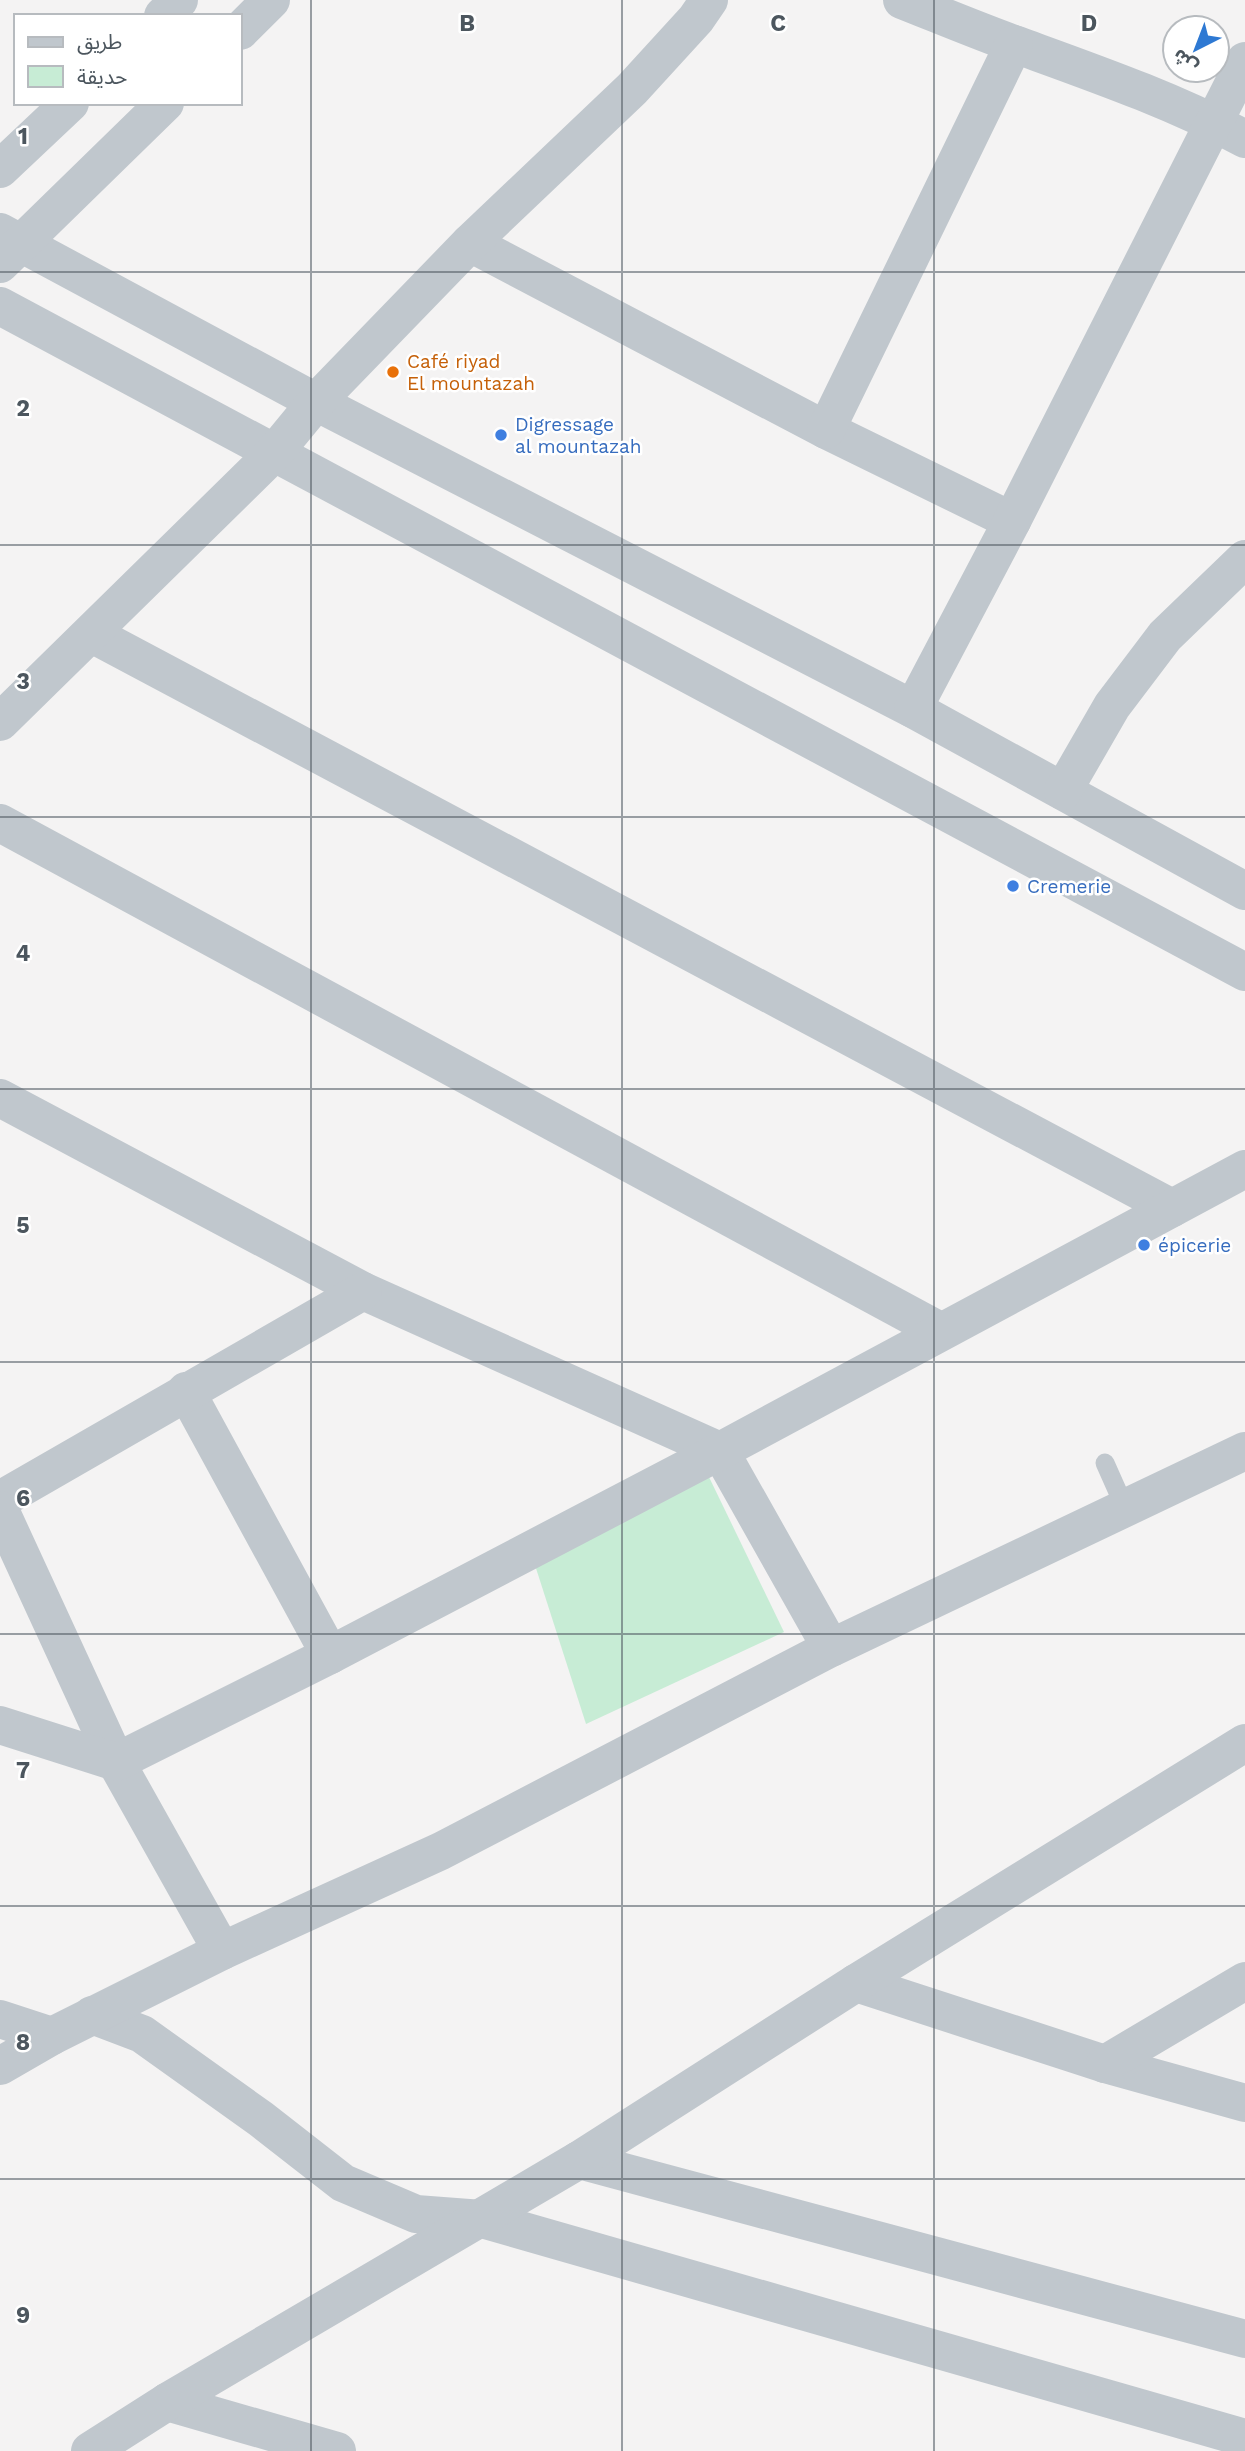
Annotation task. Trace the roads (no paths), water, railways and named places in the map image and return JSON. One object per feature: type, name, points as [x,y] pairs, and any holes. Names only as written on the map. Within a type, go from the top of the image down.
[{"type":"street","points":[[165,14],[179,0]]},
{"type":"street","points":[[242,29],[271,0]]},
{"type":"street","points":[[0,722],[274,453],[316,402],[470,243],[632,89],[709,0]]},
{"type":"street","points":[[902,0],[1116,80],[1230,131]]},
{"type":"street","points":[[826,430],[1014,44]]},
{"type":"street","points":[[913,709],[1012,521],[1230,131],[1245,61]]},
{"type":"street","points":[[0,169],[68,105]]},
{"type":"street","points":[[163,105],[7,246],[913,709],[1245,891]]},
{"type":"street","points":[[470,243],[826,430],[1012,521]]},
{"type":"street","points":[[0,306],[1245,972]]},
{"type":"street","points":[[1063,791],[1112,706],[1165,636],[1245,559]]},
{"type":"street","points":[[92,634],[1172,1208]]},
{"type":"street","points":[[0,823],[940,1331]]},
{"type":"street","points":[[0,1098],[363,1291],[720,1451],[831,1648]]},
{"type":"street","points":[[0,1725],[116,1762],[330,1655],[720,1451],[1245,1170]]},
{"type":"street","points":[[0,1500],[363,1291]]},
{"type":"street","points":[[186,1391],[330,1655]]},
{"type":"street","points":[[0,2066],[92,2015],[222,1951],[441,1851],[831,1648],[1245,1451]]},
{"type":"street","points":[[0,1510],[116,1762],[222,1951]]},
{"type":"street","points":[[90,2451],[167,2402],[579,2160],[856,1983],[1245,1744]]},
{"type":"street","points":[[1105,2064],[1245,1981]]},
{"type":"street","points":[[856,1983],[1105,2064],[1245,2103]]},
{"type":"street","points":[[92,2015],[142,2034],[261,2119],[343,2183],[416,2214],[482,2219],[1245,2438]]},
{"type":"street","points":[[0,2019],[52,2036]]},
{"type":"street","points":[[579,2160],[1245,2339]]},
{"type":"street","points":[[167,2402],[337,2451]]},
{"type":"lane","points":[[1105,1463],[1125,1508]]},
{"type":"place","name":"Café riyad El mountazah","points":[[393,372]]},
{"type":"place","name":"Digressage al mountazah","points":[[501,435]]},
{"type":"place","name":"Cremerie","points":[[1013,886]]},
{"type":"place","name":"épicerie","points":[[1144,1245]]}]
